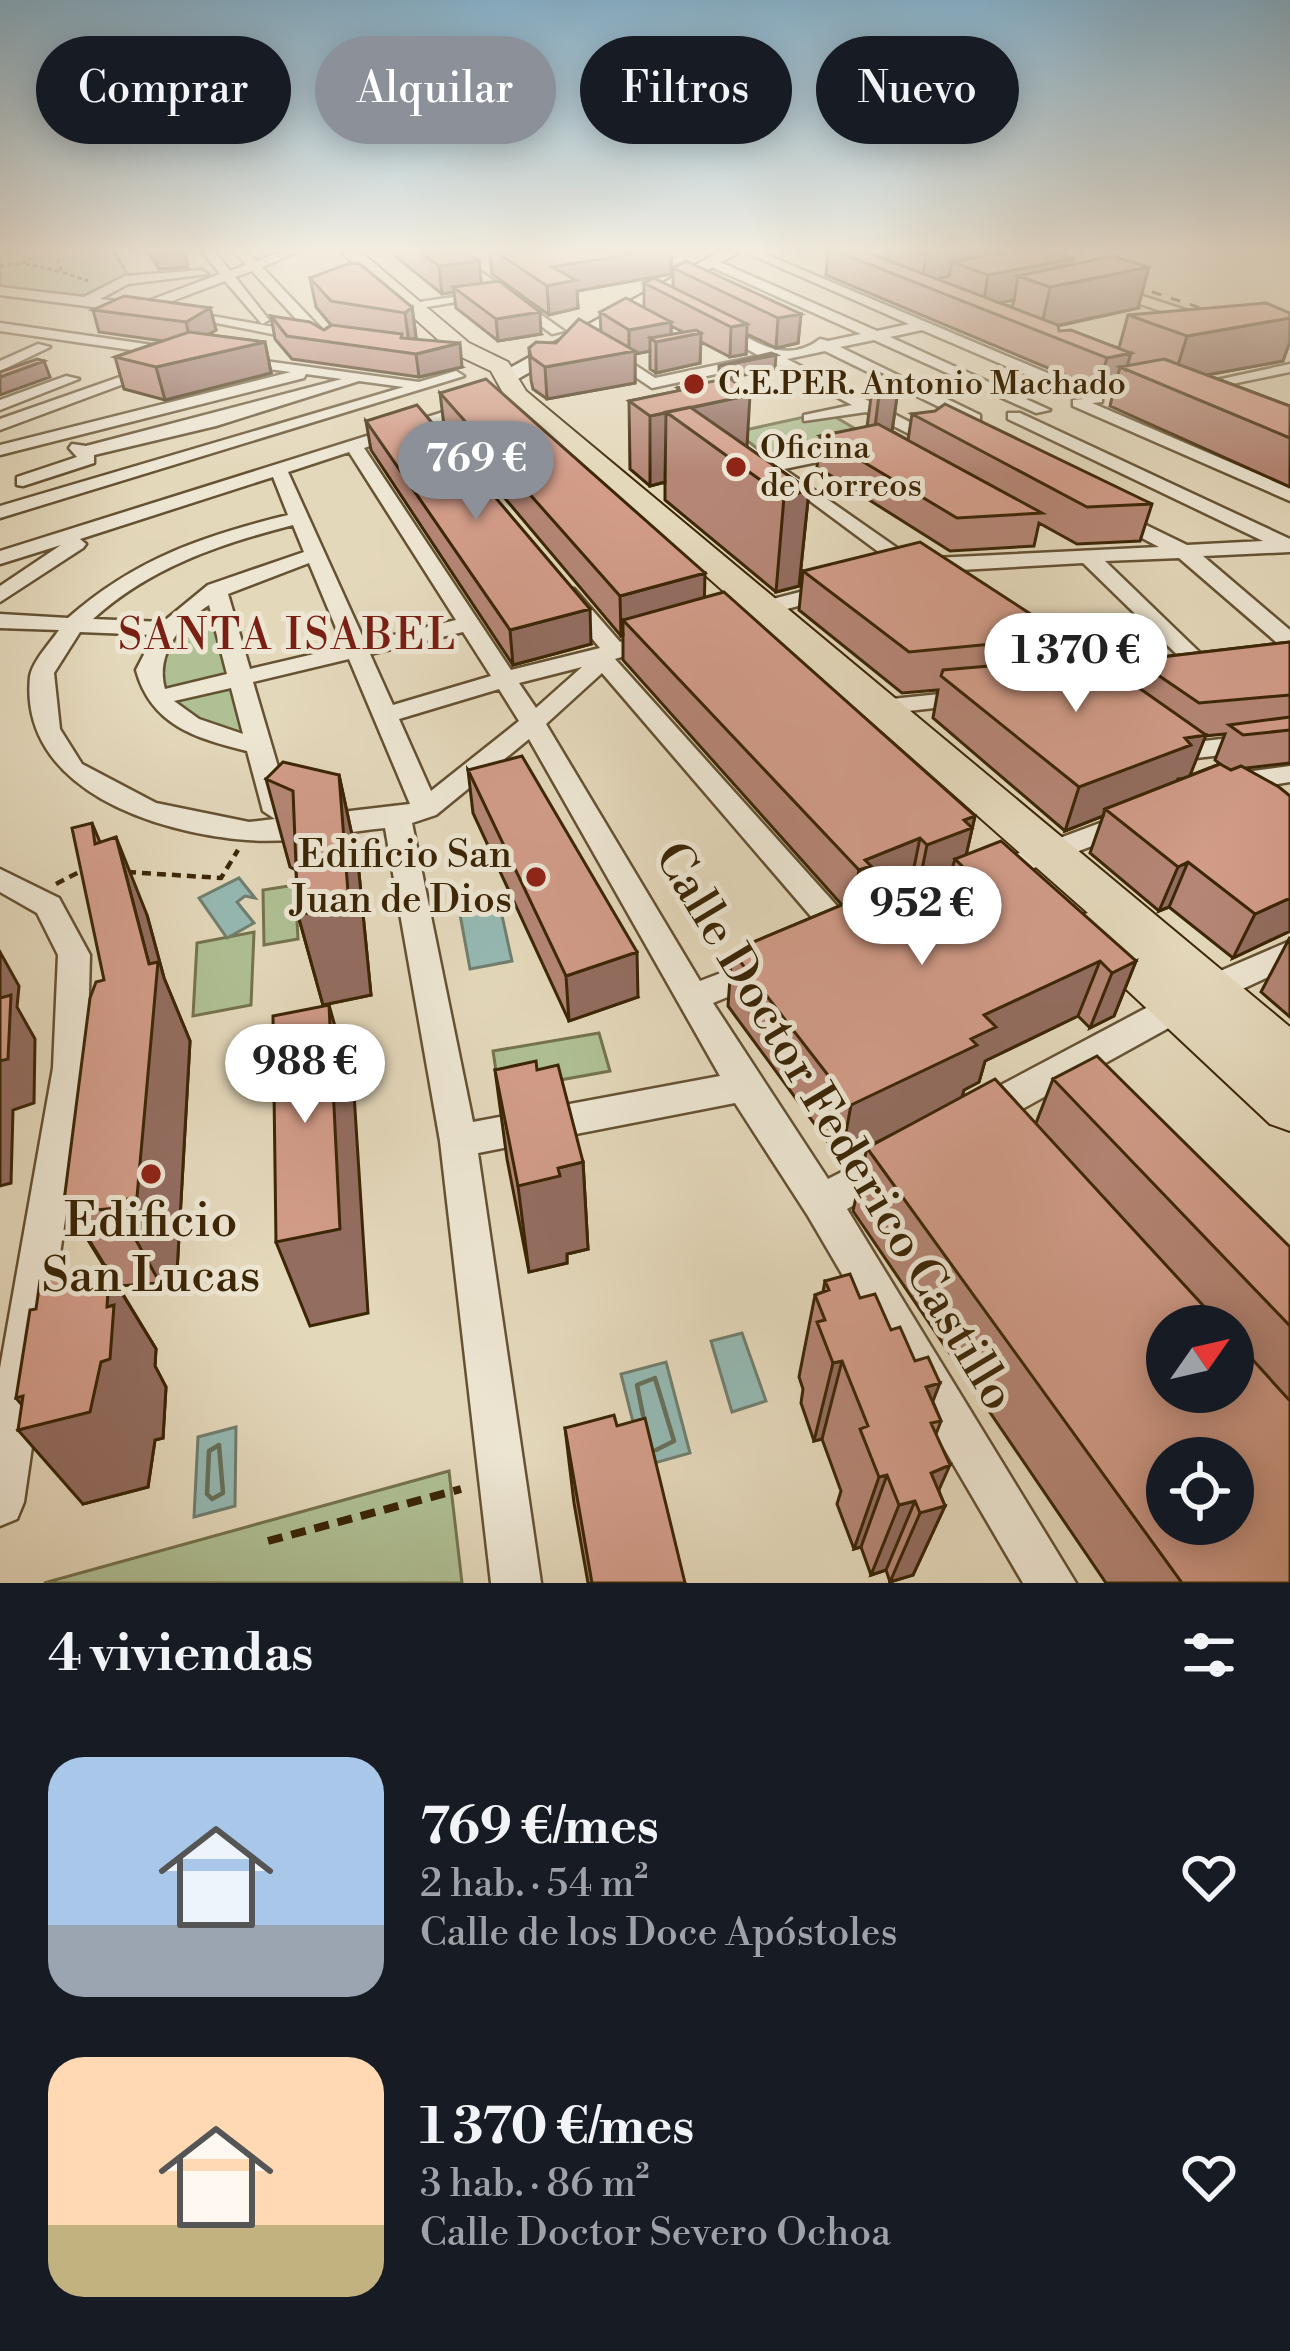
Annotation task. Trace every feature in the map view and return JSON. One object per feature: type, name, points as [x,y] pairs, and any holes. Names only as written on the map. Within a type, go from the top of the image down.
[{"type":"main road","points":[[416,326],[516,395],[644,494],[743,614],[882,706],[1034,857]]},
{"type":"main road","points":[[433,326],[743,614],[1034,857],[1194,999],[1290,1107]]},
{"type":"main road","points":[[1194,999],[1290,1059]]},
{"type":"street","points":[[234,339],[255,326]]},
{"type":"street","points":[[260,326],[342,341]]},
{"type":"street","points":[[312,326],[357,377]]},
{"type":"street","points":[[543,326],[557,337],[592,343],[652,383],[922,326]]},
{"type":"street","points":[[0,512],[422,385],[482,372],[579,326]]},
{"type":"street","points":[[482,372],[490,350],[598,326]]},
{"type":"street","points":[[713,326],[868,407],[936,433]]},
{"type":"street","points":[[857,326],[1042,410]]},
{"type":"street","points":[[928,326],[1096,399],[1290,495]]},
{"type":"street","points":[[0,327],[192,355],[0,424]]},
{"type":"street","points":[[806,336],[983,423]]},
{"type":"street","points":[[0,558],[426,423],[482,372],[557,337]]},
{"type":"street","points":[[0,367],[43,347]]},
{"type":"street","points":[[697,351],[727,367]]},
{"type":"street","points":[[212,358],[422,385]]},
{"type":"street","points":[[1166,392],[1289,359]]},
{"type":"street","points":[[626,365],[644,362]]},
{"type":"street","points":[[0,408],[71,379],[45,371],[1,386]]},
{"type":"street","points":[[0,488],[186,415],[313,372]]},
{"type":"street","points":[[0,450],[357,377]]},
{"type":"street","points":[[1,386],[30,394]]},
{"type":"street","points":[[104,388],[186,415]]},
{"type":"street","points":[[1166,392],[1212,410]]},
{"type":"street","points":[[900,440],[1096,399]]},
{"type":"street","points":[[846,427],[818,417],[868,407]]},
{"type":"street","points":[[0,408],[63,434],[86,456]]},
{"type":"street","points":[[1014,416],[1290,547]]},
{"type":"street","points":[[426,423],[441,441]]},
{"type":"street","name":"Calle Doctor Federico Castillo","points":[[355,446],[533,723],[744,1086],[822,1203],[1051,1583]]},
{"type":"street","points":[[869,446],[756,464],[899,569],[946,590]]},
{"type":"street","points":[[197,453],[237,483]]},
{"type":"street","points":[[278,470],[386,715],[412,813],[515,1583]]},
{"type":"street","points":[[0,503],[35,493],[23,481]]},
{"type":"street","points":[[1087,501],[1185,552],[1290,642]]},
{"type":"street","points":[[299,518],[211,541],[170,558],[116,590],[74,624],[42,674],[47,729],[73,770],[148,811],[249,831],[412,813],[533,723],[607,653]]},
{"type":"street","points":[[0,596],[104,526]]},
{"type":"street","points":[[1034,533],[1082,556],[1209,674]]},
{"type":"street","points":[[899,569],[1290,547]]},
{"type":"street","points":[[260,746],[195,728],[170,713],[157,698],[148,670],[166,629],[216,590],[315,555]]},
{"type":"street","points":[[743,614],[848,584]]},
{"type":"street","points":[[559,585],[607,653],[844,934]]},
{"type":"street","points":[[216,590],[279,825]]},
{"type":"street","points":[[0,621],[166,629]]},
{"type":"street","points":[[157,698],[469,624]]},
{"type":"street","points":[[386,715],[678,632]]},
{"type":"street","points":[[882,706],[1000,695]]},
{"type":"street","points":[[1284,782],[1212,789],[1170,745],[1290,739]]},
{"type":"street","points":[[954,889],[1159,809]]},
{"type":"street","points":[[0,1502],[70,1068],[74,955],[48,906],[11,887]]},
{"type":"street","points":[[822,1203],[1194,999],[1290,953]]},
{"type":"street","points":[[692,998],[778,962]]},
{"type":"street","points":[[458,1141],[744,1086]]},
{"type":"street","points":[[982,1113],[1013,1149]]},
{"type":"path","points":[[113,868],[221,878],[249,831]]},
{"type":"path","points":[[11,887],[96,863]]},
{"type":"path","points":[[268,1541],[461,1489]]},
{"type":"green space","points":[[827,412],[876,441],[875,450],[784,469],[736,432]]},
{"type":"green space","points":[[217,593],[238,668],[162,689],[168,646],[184,623]]},
{"type":"green space","points":[[241,678],[250,736],[208,725],[172,700]]},
{"type":"green space","points":[[295,885],[298,939],[264,945],[263,890]]},
{"type":"green space","points":[[254,932],[251,1005],[193,1016],[197,943]]},
{"type":"green space","points":[[599,1033],[610,1071],[499,1091],[493,1051]]},
{"type":"green space","points":[[449,1471],[462,1583],[44,1583]]},
{"type":"water","points":[[239,878],[255,898],[245,896],[237,902],[254,923],[227,938],[199,898]]},
{"type":"water","points":[[499,902],[512,961],[470,969],[459,909]]},
{"type":"water","points":[[742,1333],[766,1401],[732,1412],[711,1341]]},
{"type":"water","points":[[666,1362],[690,1453],[644,1466],[621,1374]]},
{"type":"water","points":[[236,1427],[235,1506],[194,1517],[198,1437]]},
{"type":"building","points":[[279,326],[324,330],[339,326],[460,343],[416,354],[287,336]]},
{"type":"building","points":[[572,326],[591,326],[635,351],[545,367],[531,357],[529,348],[536,342],[556,343]]},
{"type":"building","points":[[1025,326],[1058,326],[1059,331],[1071,330],[1131,353],[1107,358]]},
{"type":"building","points":[[1159,326],[1245,326],[1187,336]]},
{"type":"building","points":[[189,332],[265,342],[156,367],[115,357]]},
{"type":"building","points":[[701,333],[656,342],[650,338]]},
{"type":"building","points":[[37,359],[44,361],[0,377],[0,372]]},
{"type":"building","points":[[1164,359],[1290,406],[1290,438],[1120,367]]},
{"type":"building","points":[[879,373],[899,383],[880,387],[873,383]]},
{"type":"building","points":[[730,378],[750,395],[650,416],[629,401],[682,390],[678,388]]},
{"type":"building","points":[[486,379],[705,573],[620,596],[440,393]]},
{"type":"building","points":[[945,404],[1152,504],[1087,507],[912,414],[935,411]]},
{"type":"building","points":[[417,405],[590,609],[510,630],[366,421]]},
{"type":"building","points":[[690,407],[809,490],[784,497],[666,412]]},
{"type":"building","points":[[878,424],[1042,513],[957,518],[820,436]]},
{"type":"building","points":[[920,542],[1066,637],[909,652],[803,571]]},
{"type":"building","points":[[724,592],[975,816],[964,820],[972,828],[927,845],[920,838],[865,860],[871,866],[859,870],[623,620]]},
{"type":"building","points":[[1290,642],[1290,695],[1199,703],[1136,660]]},
{"type":"building","points":[[1095,657],[1206,735],[1185,738],[1191,745],[1079,787],[941,676],[943,670]]},
{"type":"building","points":[[1290,717],[1290,730],[1243,735],[1229,725]]},
{"type":"building","points":[[522,756],[637,952],[566,976],[468,770]]},
{"type":"building","points":[[283,762],[339,775],[349,905],[298,915],[293,791],[266,779]]},
{"type":"building","points":[[1220,764],[1231,770],[1241,766],[1290,796],[1290,898],[1255,914],[1188,862],[1178,867],[1105,809]]},
{"type":"building","points":[[92,823],[95,844],[116,837],[149,964],[158,962],[137,1197],[119,1201],[118,1208],[72,1212],[74,1199],[64,1201],[90,998],[96,982],[104,980],[72,828]]},
{"type":"building","points":[[1001,841],[1136,961],[1112,973],[1100,961],[984,1015],[996,1027],[971,1039],[977,1045],[851,1105],[732,951],[899,881],[905,888],[913,884],[926,898],[964,882],[952,870],[962,866],[955,859]]},
{"type":"building","points":[[11,995],[8,1059],[0,1061],[0,998]]},
{"type":"building","points":[[329,1005],[340,1229],[276,1242],[273,1016]]},
{"type":"building","points":[[1097,1056],[1290,1247],[1290,1326],[1053,1079]]},
{"type":"building","points":[[536,1061],[537,1070],[558,1065],[583,1162],[558,1168],[560,1176],[518,1186],[495,1070]]},
{"type":"building","points":[[995,1079],[1203,1305],[1146,1305],[1146,1413],[1254,1413],[1254,1361],[1290,1401],[1290,1583],[1182,1583],[1154,1545],[1254,1545],[1254,1437],[1146,1437],[1146,1533],[867,1148]]},
{"type":"building","points":[[105,1266],[102,1292],[108,1291],[107,1307],[114,1305],[110,1359],[101,1362],[90,1412],[18,1430],[23,1396],[16,1398],[30,1310],[36,1309],[40,1281]]},
{"type":"building","points":[[850,1274],[860,1298],[875,1294],[891,1330],[900,1327],[915,1361],[928,1357],[940,1383],[926,1387],[941,1421],[931,1423],[950,1465],[931,1473],[945,1506],[920,1513],[915,1501],[899,1505],[887,1475],[879,1477],[860,1429],[868,1426],[842,1361],[833,1363],[817,1322],[825,1320],[815,1295],[829,1290],[825,1281]]},
{"type":"building","points":[[614,1415],[617,1426],[645,1418],[685,1583],[592,1583],[565,1428]]},
{"type":"railway","points":[[1254,326],[1290,338]]},
{"type":"place","name":"C.E.PER. Antonio Machado","points":[[694,384]]},
{"type":"place","name":"Oficina de Correos","points":[[736,467]]},
{"type":"place","name":"Edificio San Juan de Dios","points":[[536,877]]},
{"type":"place","name":"Edificio San Lucas","points":[[151,1174]]},
{"type":"district","name":"SANTA ISABEL","points":[[288,636]]}]
